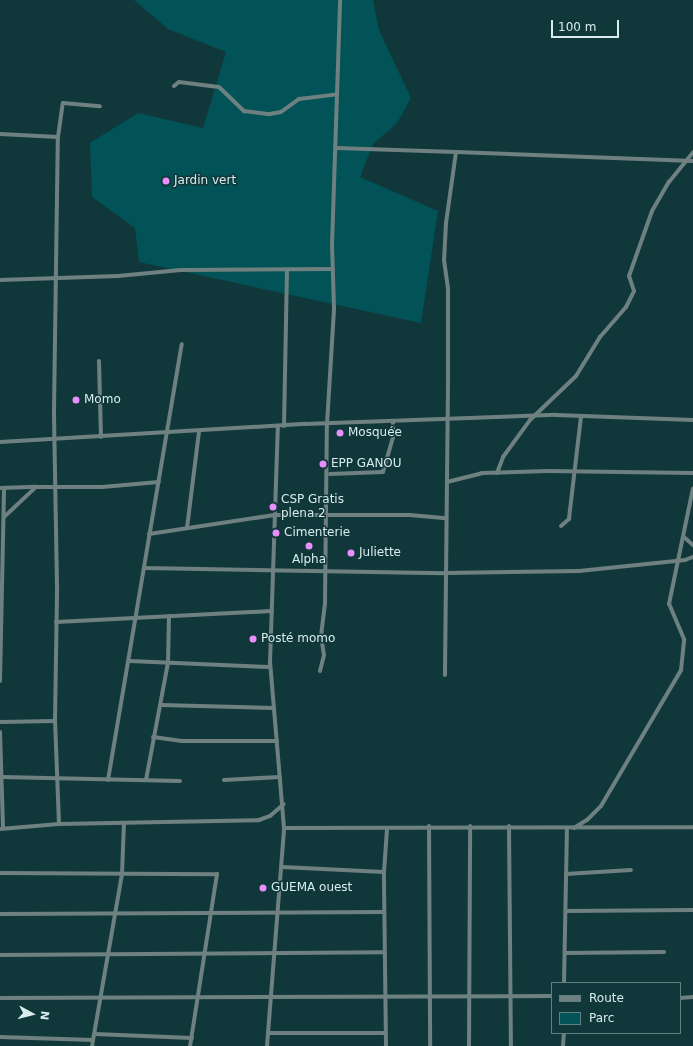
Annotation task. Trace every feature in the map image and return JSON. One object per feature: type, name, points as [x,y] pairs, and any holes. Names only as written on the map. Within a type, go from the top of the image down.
[{"type":"street","points":[[320,671],[324,655],[321,636],[327,514],[327,424],[334,308],[333,269],[340,0]]},
{"type":"street","points":[[174,86],[179,82],[219,87],[244,111],[270,114],[281,112],[298,99],[337,94]]},
{"type":"street","points":[[59,824],[56,780],[55,721],[55,441],[57,279],[55,255],[58,136],[63,103],[100,106]]},
{"type":"street","points":[[0,134],[58,136]]},
{"type":"street","points":[[336,148],[693,161]]},
{"type":"street","points":[[445,675],[448,288],[445,245],[456,152]]},
{"type":"street","points":[[497,473],[503,457],[533,416],[576,376],[600,337],[626,307],[634,291],[629,276],[652,211],[669,182],[693,152]]},
{"type":"street","points":[[0,280],[57,279],[181,270],[287,271],[333,269]]},
{"type":"street","points":[[284,426],[287,271]]},
{"type":"street","points":[[108,780],[130,661],[149,534],[182,344]]},
{"type":"street","points":[[99,361],[101,437]]},
{"type":"street","points":[[0,442],[55,441],[284,426],[533,416],[693,420]]},
{"type":"street","points":[[561,526],[569,519],[581,416]]},
{"type":"street","points":[[330,474],[383,472],[393,437],[393,422]]},
{"type":"street","points":[[267,1046],[284,828],[284,804],[273,708],[270,666],[278,427]]},
{"type":"street","points":[[187,528],[199,432]]},
{"type":"street","points":[[447,482],[467,475],[497,473],[693,472]]},
{"type":"street","points":[[0,681],[4,517],[2,488],[56,488],[159,482]]},
{"type":"street","points":[[4,517],[36,487]]},
{"type":"street","points":[[574,828],[587,820],[601,806],[681,670],[684,639],[669,607],[693,488]]},
{"type":"street","points":[[149,534],[275,516],[327,514],[446,518]]},
{"type":"street","points":[[684,537],[693,545]]},
{"type":"street","points":[[144,568],[445,573],[579,570],[679,560],[693,557]]},
{"type":"street","points":[[56,622],[272,612]]},
{"type":"street","points":[[146,780],[168,663],[169,616]]},
{"type":"street","points":[[130,661],[270,666]]},
{"type":"street","points":[[161,705],[273,708]]},
{"type":"street","points":[[0,722],[55,721]]},
{"type":"street","points":[[0,732],[2,829],[59,824],[259,820],[270,816],[284,804]]},
{"type":"street","points":[[153,737],[182,741],[277,740]]},
{"type":"street","points":[[224,780],[280,777]]},
{"type":"street","points":[[2,778],[180,781]]},
{"type":"street","points":[[92,1046],[122,874],[124,823]]},
{"type":"street","points":[[284,828],[387,829],[429,826],[566,828],[693,827]]},
{"type":"street","points":[[429,826],[430,1046]]},
{"type":"street","points":[[469,1046],[468,996],[470,826]]},
{"type":"street","points":[[508,826],[511,1046]]},
{"type":"street","points":[[564,982],[566,828]]},
{"type":"street","points":[[386,1046],[384,996],[384,872],[387,829]]},
{"type":"street","points":[[282,867],[384,872]]},
{"type":"street","points":[[566,874],[631,870]]},
{"type":"street","points":[[0,873],[122,874],[214,872],[217,874],[212,913],[204,954],[199,998],[190,1046]]},
{"type":"street","points":[[566,911],[693,910]]},
{"type":"street","points":[[0,914],[384,912]]},
{"type":"street","points":[[0,955],[384,952]]},
{"type":"street","points":[[565,953],[664,952]]},
{"type":"street","points":[[0,998],[101,999],[510,995],[551,996]]},
{"type":"street","points":[[681,998],[693,997]]},
{"type":"street","points":[[268,1033],[385,1033]]},
{"type":"street","points":[[95,1034],[192,1038]]},
{"type":"street","points":[[563,1046],[564,1034]]},
{"type":"street","points":[[0,1037],[93,1040]]},
{"type":"green space","points":[[134,0],[373,0],[379,30],[411,98],[397,123],[373,144],[360,177],[438,211],[421,323],[139,262],[135,228],[92,197],[90,143],[138,113],[203,128],[226,52],[168,29]]},
{"type":"place","name":"Jardin vert","points":[[166,181]]},
{"type":"place","name":"Momo","points":[[76,400]]},
{"type":"place","name":"Mosquée","points":[[340,433]]},
{"type":"place","name":"EPP GANOU","points":[[323,464]]},
{"type":"place","name":"CSP Gratis plena 2","points":[[273,507]]},
{"type":"place","name":"Cimenterie","points":[[276,533]]},
{"type":"place","name":"Alpha","points":[[309,546]]},
{"type":"place","name":"Juliette","points":[[351,553]]},
{"type":"place","name":"Posté momo","points":[[253,639]]},
{"type":"place","name":"GUEMA ouest","points":[[263,888]]}]
